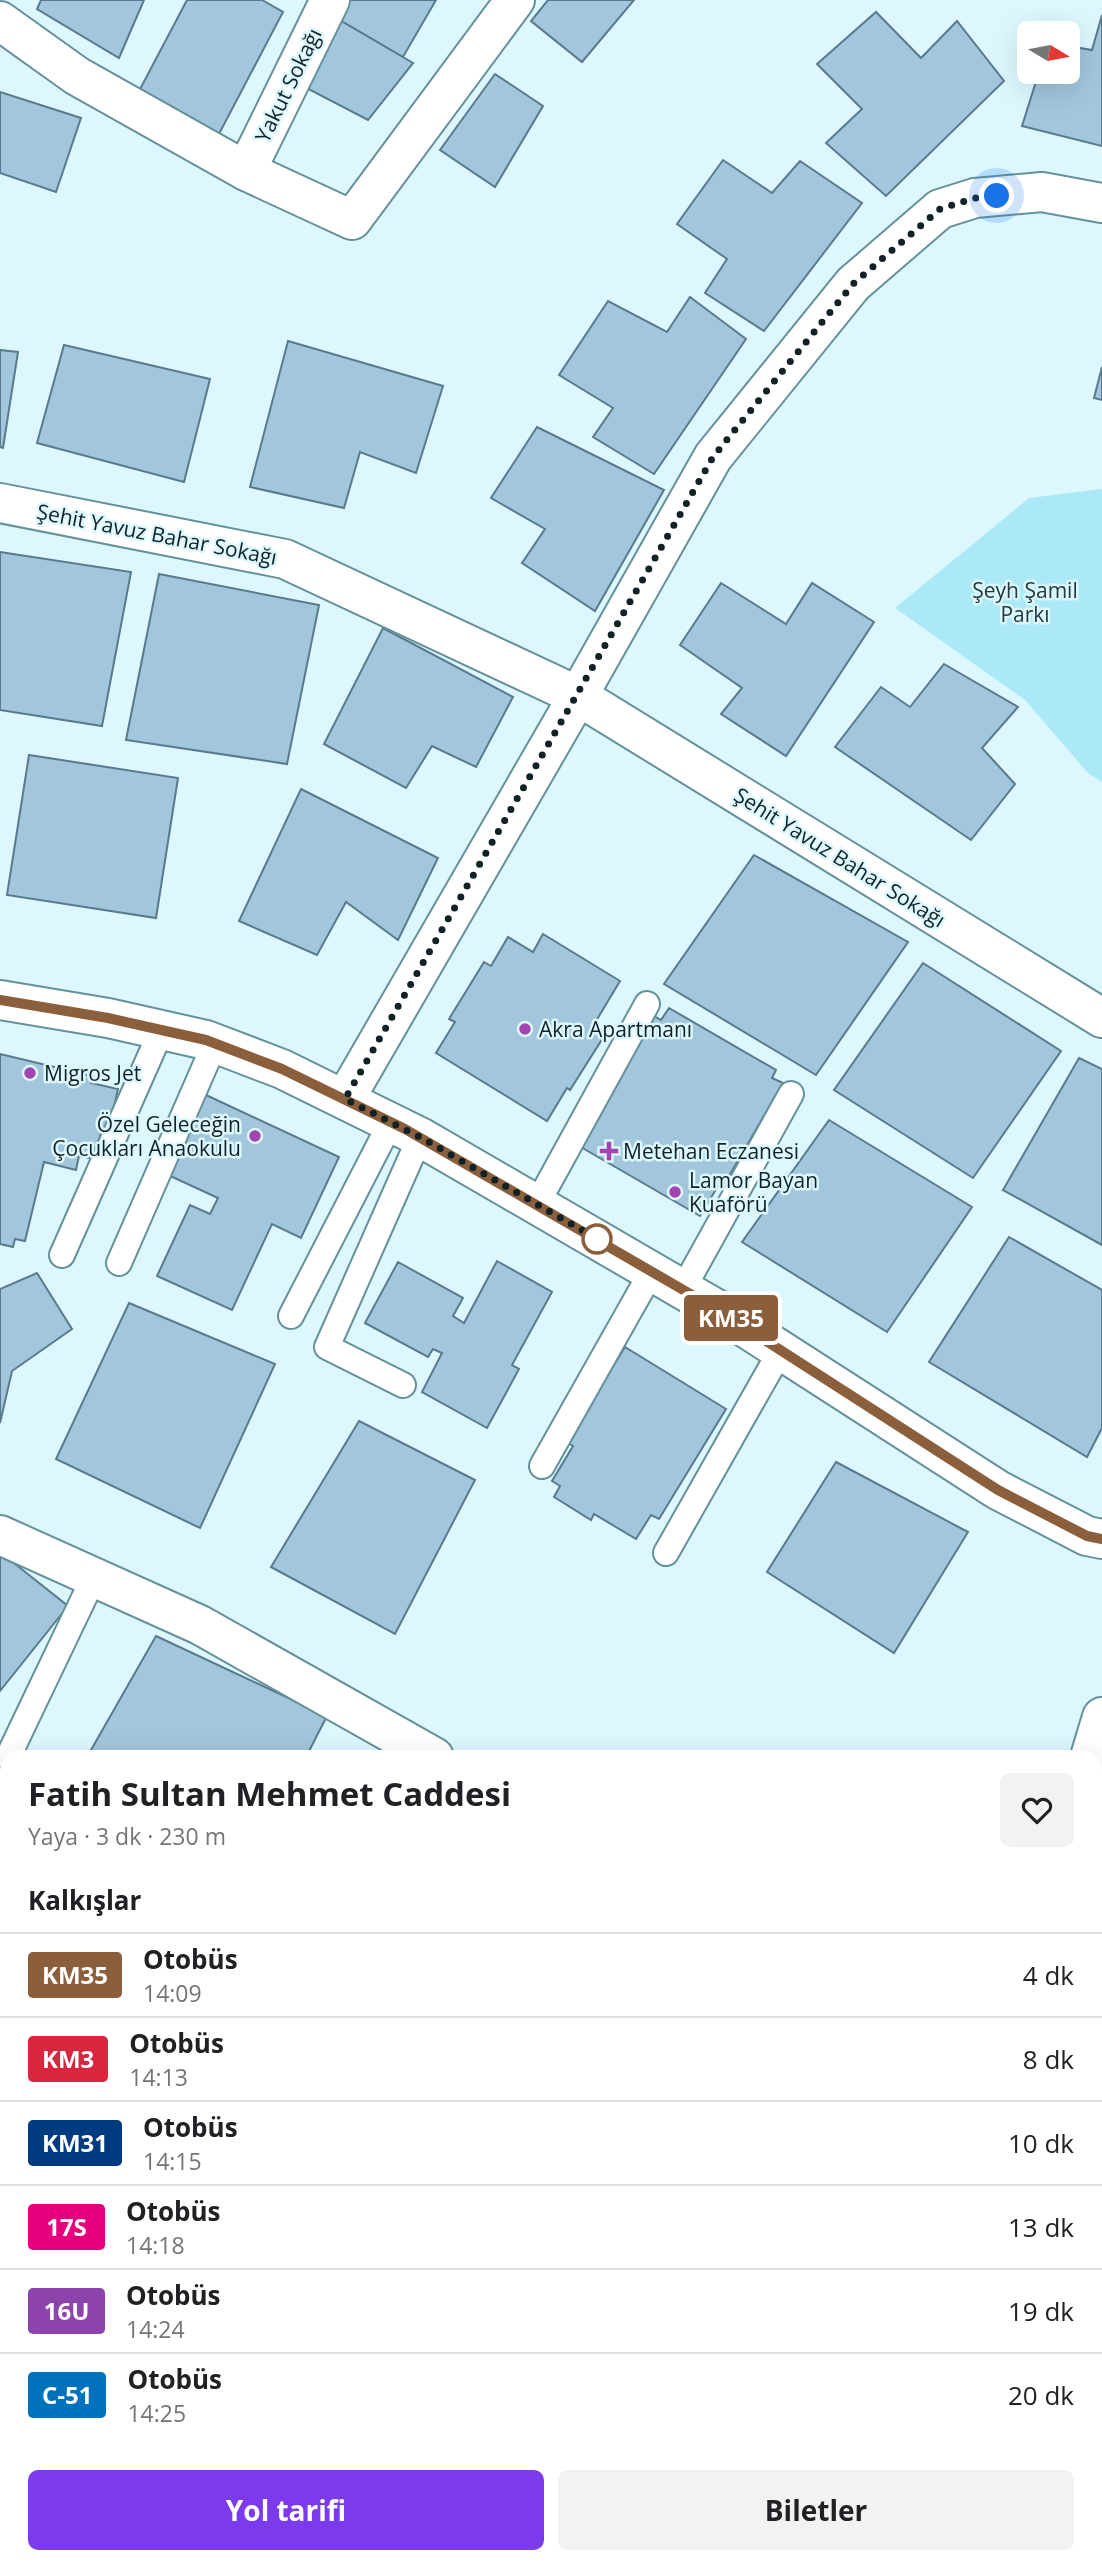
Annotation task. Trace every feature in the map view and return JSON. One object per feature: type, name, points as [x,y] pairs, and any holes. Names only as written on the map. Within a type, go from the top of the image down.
[{"type":"street","name":"Yakut Sokağı","points":[[246,171],[330,0]]},
{"type":"street","points":[[0,21],[77,76],[246,171],[352,220],[515,0]]},
{"type":"street","points":[[345,1099],[713,457],[853,284],[940,209],[975,198],[1042,192],[1102,203]]},
{"type":"street","name":"Şehit Yavuz Bahar Sokağı","points":[[0,503],[285,559],[578,696],[1102,1018]]},
{"type":"street","points":[[0,1000],[162,1029],[215,1044],[282,1069],[345,1099],[405,1129],[667,1280],[998,1490],[1087,1536],[1102,1539]]},
{"type":"street","points":[[0,1535],[200,1625],[422,1750]]},
{"type":"street","points":[[1092,1750],[1102,1717]]},
{"type":"lane","points":[[537,1204],[647,1004]]},
{"type":"lane","points":[[62,1255],[162,1029]]},
{"type":"lane","points":[[119,1264],[215,1044]]},
{"type":"lane","points":[[542,1466],[791,1094]]},
{"type":"lane","points":[[291,1316],[405,1129]]},
{"type":"lane","points":[[403,1385],[327,1347],[405,1129]]},
{"type":"lane","points":[[666,1553],[781,1350]]},
{"type":"lane","points":[[12,1750],[94,1577]]},
{"type":"green space","name":"Şeyh Şamil Parkı","points":[[1102,489],[1102,782],[1088,773],[1025,700],[895,608],[1029,498]]},
{"type":"building","points":[[41,0],[144,0],[119,58],[37,9]]},
{"type":"building","points":[[187,0],[262,0],[283,12],[219,134],[139,91]]},
{"type":"building","points":[[344,0],[436,0],[403,57],[336,18]]},
{"type":"building","points":[[548,0],[634,0],[582,62],[531,21]]},
{"type":"building","points":[[876,12],[921,58],[957,21],[1004,81],[886,196],[826,143],[862,109],[817,64]]},
{"type":"building","points":[[1102,15],[1102,146],[1022,126],[1035,84],[1080,84],[1080,48],[1092,50]]},
{"type":"building","points":[[336,18],[413,63],[368,120],[291,80]]},
{"type":"building","points":[[495,74],[543,106],[495,187],[440,150]]},
{"type":"building","points":[[0,92],[81,118],[56,192],[0,173]]},
{"type":"building","points":[[723,160],[772,193],[800,161],[862,203],[764,331],[705,293],[727,259],[677,224]]},
{"type":"building","points":[[690,297],[746,339],[654,474],[593,437],[613,408],[559,375],[608,301],[667,332]]},
{"type":"building","points":[[288,341],[443,386],[416,473],[360,452],[344,508],[250,487]]},
{"type":"building","points":[[64,345],[210,379],[184,482],[37,443]]},
{"type":"building","points":[[0,350],[18,352],[3,448],[0,447]]},
{"type":"building","points":[[1102,367],[1102,400],[1094,398]]},
{"type":"building","points":[[537,427],[664,490],[595,611],[522,563],[545,529],[491,498]]},
{"type":"building","points":[[0,552],[131,572],[102,726],[0,710]]},
{"type":"building","points":[[159,574],[319,605],[287,764],[126,740]]},
{"type":"building","points":[[721,583],[786,624],[812,583],[874,622],[786,756],[721,714],[742,688],[680,645]]},
{"type":"building","points":[[383,628],[513,697],[476,767],[432,746],[406,788],[324,744]]},
{"type":"building","points":[[944,664],[1018,707],[982,748],[1015,784],[971,840],[835,747],[881,687],[910,707]]},
{"type":"building","points":[[29,755],[178,778],[156,918],[7,895]]},
{"type":"building","points":[[301,789],[438,858],[398,940],[346,902],[317,955],[239,921]]},
{"type":"building","points":[[754,855],[908,942],[816,1075],[664,984]]},
{"type":"building","name":"Akra Apartmanı","points":[[543,934],[620,981],[593,1026],[606,1033],[547,1121],[436,1053],[455,1022],[449,1019],[484,962],[491,966],[508,937],[533,952]]},
{"type":"building","points":[[923,963],[1061,1051],[973,1178],[834,1090]]},
{"type":"building","points":[[669,1008],[776,1070],[772,1078],[783,1083],[725,1183],[721,1181],[700,1216],[579,1146],[654,1016],[661,1020]]},
{"type":"building","points":[[0,1054],[92,1076],[91,1083],[118,1089],[108,1134],[101,1132],[95,1159],[79,1156],[76,1170],[44,1162],[25,1241],[15,1239],[13,1247],[0,1244]]},
{"type":"building","points":[[1079,1058],[1102,1069],[1102,1245],[1003,1190]]},
{"type":"building","points":[[206,1095],[339,1157],[301,1238],[272,1224],[232,1310],[157,1276],[190,1205],[210,1214],[218,1198],[168,1175]]},
{"type":"building","points":[[829,1120],[972,1207],[887,1332],[742,1242]]},
{"type":"building","points":[[1009,1237],[1102,1290],[1102,1428],[1087,1457],[929,1362]]},
{"type":"building","points":[[497,1261],[552,1292],[512,1365],[519,1369],[487,1428],[422,1392],[442,1353],[433,1349],[428,1357],[365,1323],[398,1262],[463,1298],[453,1316],[464,1323]]},
{"type":"building","points":[[37,1273],[72,1329],[12,1371],[0,1423],[0,1289]]},
{"type":"building","points":[[129,1303],[275,1364],[200,1528],[56,1459]]},
{"type":"building","points":[[625,1347],[726,1409],[659,1519],[651,1515],[636,1539],[594,1514],[591,1520],[554,1497],[560,1486],[552,1481],[573,1446],[566,1442]]},
{"type":"building","points":[[359,1421],[475,1480],[395,1634],[271,1567]]},
{"type":"building","points":[[836,1462],[968,1532],[894,1653],[767,1572]]},
{"type":"building","points":[[0,1552],[68,1606],[0,1691]]},
{"type":"building","points":[[156,1636],[327,1716],[310,1750],[91,1750]]},
{"type":"bus line","name":"KM35","points":[[0,1000],[108,1018],[206,1040],[282,1069],[345,1099],[420,1137],[701,1300],[998,1490],[1087,1536],[1102,1539]]},
{"type":"place","name":"Akra Apartmanı","points":[[525,1029]]},
{"type":"place","name":"Migros Jet","points":[[30,1073]]},
{"type":"place","name":"Özel Geleceğin Çocukları Anaokulu","points":[[255,1136]]},
{"type":"place","name":"Metehan Eczanesi","points":[[609,1151]]},
{"type":"place","name":"Lamor Bayan Kuaförü","points":[[675,1192]]},
{"type":"route","points":[[597,1239],[606,1244],[420,1137],[345,1099],[713,457],[853,284],[940,209],[975,198],[997,196]]}]
